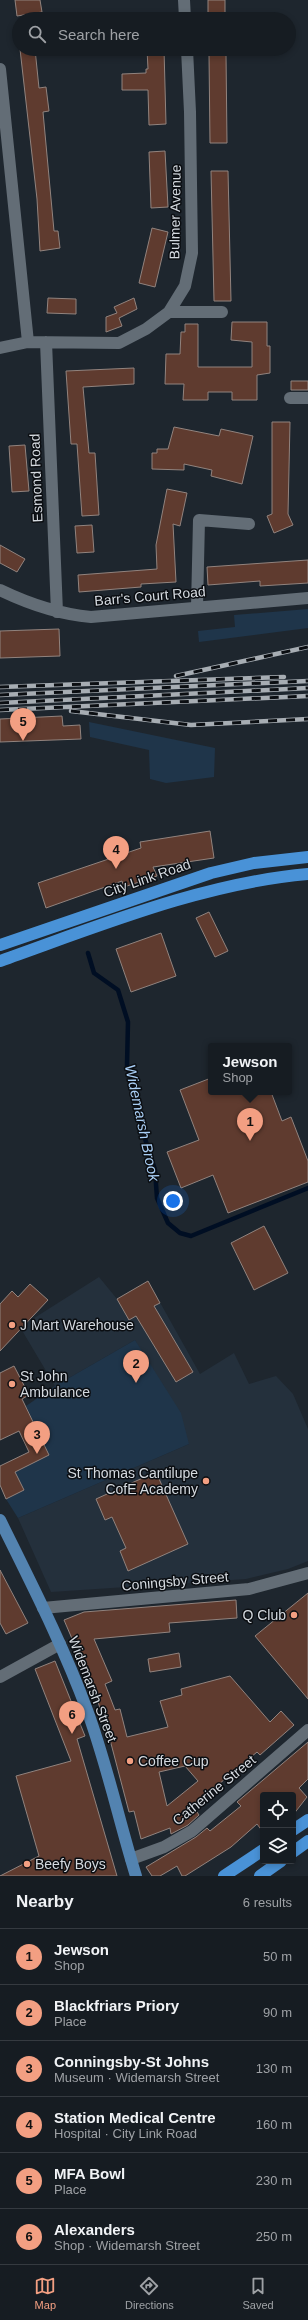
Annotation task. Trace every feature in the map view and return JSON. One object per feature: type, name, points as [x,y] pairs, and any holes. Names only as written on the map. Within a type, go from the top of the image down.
[{"type":"highway","name":"City Link Road","points":[[0,945],[210,873],[254,863],[308,857]]},
{"type":"highway","points":[[0,961],[187,898],[263,880],[308,874]]},
{"type":"highway","points":[[296,1828],[308,1820]]},
{"type":"highway","points":[[296,1850],[308,1841]]},
{"type":"highway","points":[[224,1876],[260,1852]]},
{"type":"highway","points":[[260,1876],[277,1864]]},
{"type":"main road","name":"Widemarsh Street","points":[[0,1520],[60,1644],[95,1732],[136,1876]]},
{"type":"street","points":[[184,0],[185,12]]},
{"type":"street","name":"Bulmer Avenue","points":[[0,348],[28,342],[119,342],[146,330],[169,312],[185,286],[192,253],[190,112],[186,56]]},
{"type":"street","points":[[0,69],[28,342]]},
{"type":"street","points":[[169,312],[222,312]]},
{"type":"street","name":"Esmond Road","points":[[46,342],[57,612]]},
{"type":"street","points":[[290,398],[308,398]]},
{"type":"street","points":[[197,607],[199,520],[249,524]]},
{"type":"street","name":"Barr's Court Road","points":[[0,590],[24,601],[57,612],[91,617],[308,598]]},
{"type":"street","name":"Coningsby Street","points":[[43,1608],[248,1589],[308,1573]]},
{"type":"street","points":[[0,1677],[60,1644]]},
{"type":"street","name":"Catherine Street","points":[[131,1859],[164,1847],[192,1831],[308,1730]]},
{"type":"shaded area","points":[[308,609],[308,628],[199,642],[198,631],[235,627],[234,615]]},
{"type":"shaded area","points":[[89,722],[215,748],[214,777],[166,783],[150,779],[149,750],[90,737]]},
{"type":"shaded area","name":"St Thomas Cantilupe CofE Academy","points":[[99,1277],[117,1299],[148,1281],[200,1374],[234,1353],[249,1384],[276,1376],[293,1394],[308,1429],[308,1561],[288,1569],[246,1579],[51,1592],[18,1518],[189,1444],[135,1340],[55,1386],[20,1327]]},
{"type":"shaded area","points":[[135,1340],[181,1413],[189,1444],[18,1518],[6,1499],[24,1490],[15,1472],[49,1455],[26,1406],[55,1386]]},
{"type":"building","points":[[15,0],[40,0],[42,12],[16,12]]},
{"type":"building","points":[[208,0],[225,0],[225,12],[208,12]]},
{"type":"building","points":[[21,56],[36,56],[39,88],[46,87],[49,111],[43,112],[54,231],[58,231],[60,248],[40,251],[37,199]]},
{"type":"building","points":[[147,56],[164,56],[166,124],[149,125],[148,90],[122,90],[122,74],[146,73],[146,69],[148,69]]},
{"type":"building","points":[[209,56],[226,56],[227,143],[210,143]]},
{"type":"building","points":[[165,151],[168,207],[151,208],[149,152]]},
{"type":"building","points":[[211,171],[228,171],[231,301],[214,301]]},
{"type":"building","points":[[152,228],[168,232],[155,287],[139,283]]},
{"type":"building","points":[[48,298],[76,299],[76,314],[47,313]]},
{"type":"building","points":[[134,298],[137,309],[119,318],[122,326],[106,332],[106,317],[117,313],[114,307]]},
{"type":"building","points":[[232,322],[267,322],[267,346],[270,346],[270,373],[257,375],[257,400],[232,400],[232,392],[208,392],[208,400],[183,400],[184,384],[165,384],[166,354],[180,354],[181,332],[185,332],[185,324],[198,324],[198,367],[252,367],[252,342],[231,340]]},
{"type":"building","points":[[134,368],[134,384],[83,387],[89,453],[95,453],[99,515],[82,516],[77,444],[71,444],[66,371]]},
{"type":"building","points":[[291,381],[308,381],[308,390],[291,390]]},
{"type":"building","points":[[272,422],[290,422],[288,514],[293,525],[274,533],[267,516],[272,514]]},
{"type":"building","points":[[174,427],[219,436],[221,429],[253,436],[242,484],[211,476],[212,470],[184,464],[184,470],[152,469],[152,453],[157,453],[157,449],[168,449]]},
{"type":"building","points":[[25,445],[29,491],[12,492],[9,446]]},
{"type":"building","points":[[167,489],[187,493],[180,526],[173,524],[176,582],[141,584],[141,587],[79,592],[78,575],[157,569],[156,545]]},
{"type":"building","points":[[92,525],[94,552],[77,553],[75,526]]},
{"type":"building","points":[[0,545],[25,559],[17,572],[0,563]]},
{"type":"building","points":[[308,560],[308,583],[260,586],[260,581],[208,585],[207,567]]},
{"type":"building","points":[[59,629],[60,656],[0,658],[0,631]]},
{"type":"building","points":[[62,716],[63,726],[80,725],[81,739],[0,742],[0,719]]},
{"type":"building","points":[[210,831],[214,858],[153,867],[157,876],[124,887],[122,881],[46,908],[38,883],[141,848],[140,842]]},
{"type":"building","points":[[209,912],[228,951],[215,957],[196,918]]},
{"type":"building","points":[[161,933],[176,976],[131,992],[116,949]]},
{"type":"building","points":[[208,1079],[208,1095],[272,1095],[282,1121],[291,1117],[308,1161],[308,1182],[228,1213],[213,1175],[181,1188],[167,1152],[199,1140],[180,1090]]},
{"type":"building","points":[[264,1226],[288,1273],[254,1290],[231,1243]]},
{"type":"building","points":[[148,1281],[160,1303],[154,1306],[193,1372],[176,1382],[136,1316],[129,1320],[117,1299]]},
{"type":"building","name":"J Mart Warehouse","points":[[30,1284],[48,1300],[0,1351],[0,1304],[12,1291],[18,1297]]},
{"type":"building","points":[[14,1366],[29,1395],[22,1399],[49,1455],[15,1472],[24,1490],[6,1499],[0,1485],[0,1466],[29,1452],[19,1431],[0,1440],[0,1373]]},
{"type":"building","points":[[156,1472],[188,1544],[128,1571],[120,1551],[126,1548],[112,1517],[105,1520],[96,1499]]},
{"type":"building","points":[[0,1570],[28,1623],[6,1634],[0,1623]]},
{"type":"building","name":"Q Club","points":[[308,1593],[308,1699],[255,1636]]},
{"type":"building","points":[[236,1600],[237,1618],[169,1623],[170,1632],[94,1639],[112,1681],[105,1684],[115,1710],[120,1709],[127,1737],[168,1727],[160,1701],[182,1695],[181,1689],[230,1676],[270,1722],[281,1711],[294,1725],[260,1755],[257,1752],[193,1806],[199,1815],[188,1825],[171,1834],[170,1828],[141,1839],[134,1811],[129,1812],[103,1713],[102,1714],[94,1690],[64,1620],[84,1612]],"holes":[[[185,1766],[198,1781],[167,1806],[159,1772]]]},
{"type":"building","points":[[179,1653],[181,1667],[150,1672],[148,1659]]},
{"type":"building","points":[[55,1661],[85,1736],[77,1739],[117,1876],[0,1876],[39,1856],[16,1776],[71,1761],[35,1669]]},
{"type":"building","points":[[308,1742],[308,1779],[299,1788],[307,1797],[296,1811],[296,1792],[260,1792],[260,1828],[257,1824],[231,1847],[185,1876],[182,1876],[177,1866],[160,1876],[152,1876],[146,1867],[196,1837],[207,1828],[210,1831],[241,1806],[237,1802]]},
{"type":"waterway","name":"Widemarsh Brook","points":[[88,953],[94,973],[118,990],[128,1022],[127,1065],[139,1104],[140,1123],[155,1170],[157,1198],[168,1223],[180,1233],[191,1236],[308,1188]]},
{"type":"railway","points":[[176,676],[308,647]]},
{"type":"railway","points":[[0,687],[284,677]]},
{"type":"railway","points":[[0,695],[308,681]]},
{"type":"railway","points":[[0,703],[308,688]]},
{"type":"railway","points":[[0,710],[308,696]]},
{"type":"railway","points":[[71,711],[191,725],[308,719]]},
{"type":"place","name":"MFA Bowl","points":[[23,741]]},
{"type":"place","name":"Station Medical Centre","points":[[116,869]]},
{"type":"place","name":"Jewson","points":[[250,1141]]},
{"type":"place","name":"J Mart Warehouse","points":[[12,1325]]},
{"type":"place","name":"Blackfriars Priory","points":[[136,1383]]},
{"type":"place","name":"St John Ambulance","points":[[12,1384]]},
{"type":"place","name":"Conningsby-St Johns","points":[[37,1454]]},
{"type":"place","name":"St Thomas Cantilupe CofE Academy","points":[[206,1481]]},
{"type":"place","name":"Q Club","points":[[294,1615]]},
{"type":"place","name":"Alexanders","points":[[72,1734]]},
{"type":"place","name":"Coffee Cup","points":[[130,1761]]},
{"type":"place","name":"Beefy Boys","points":[[27,1864]]}]
